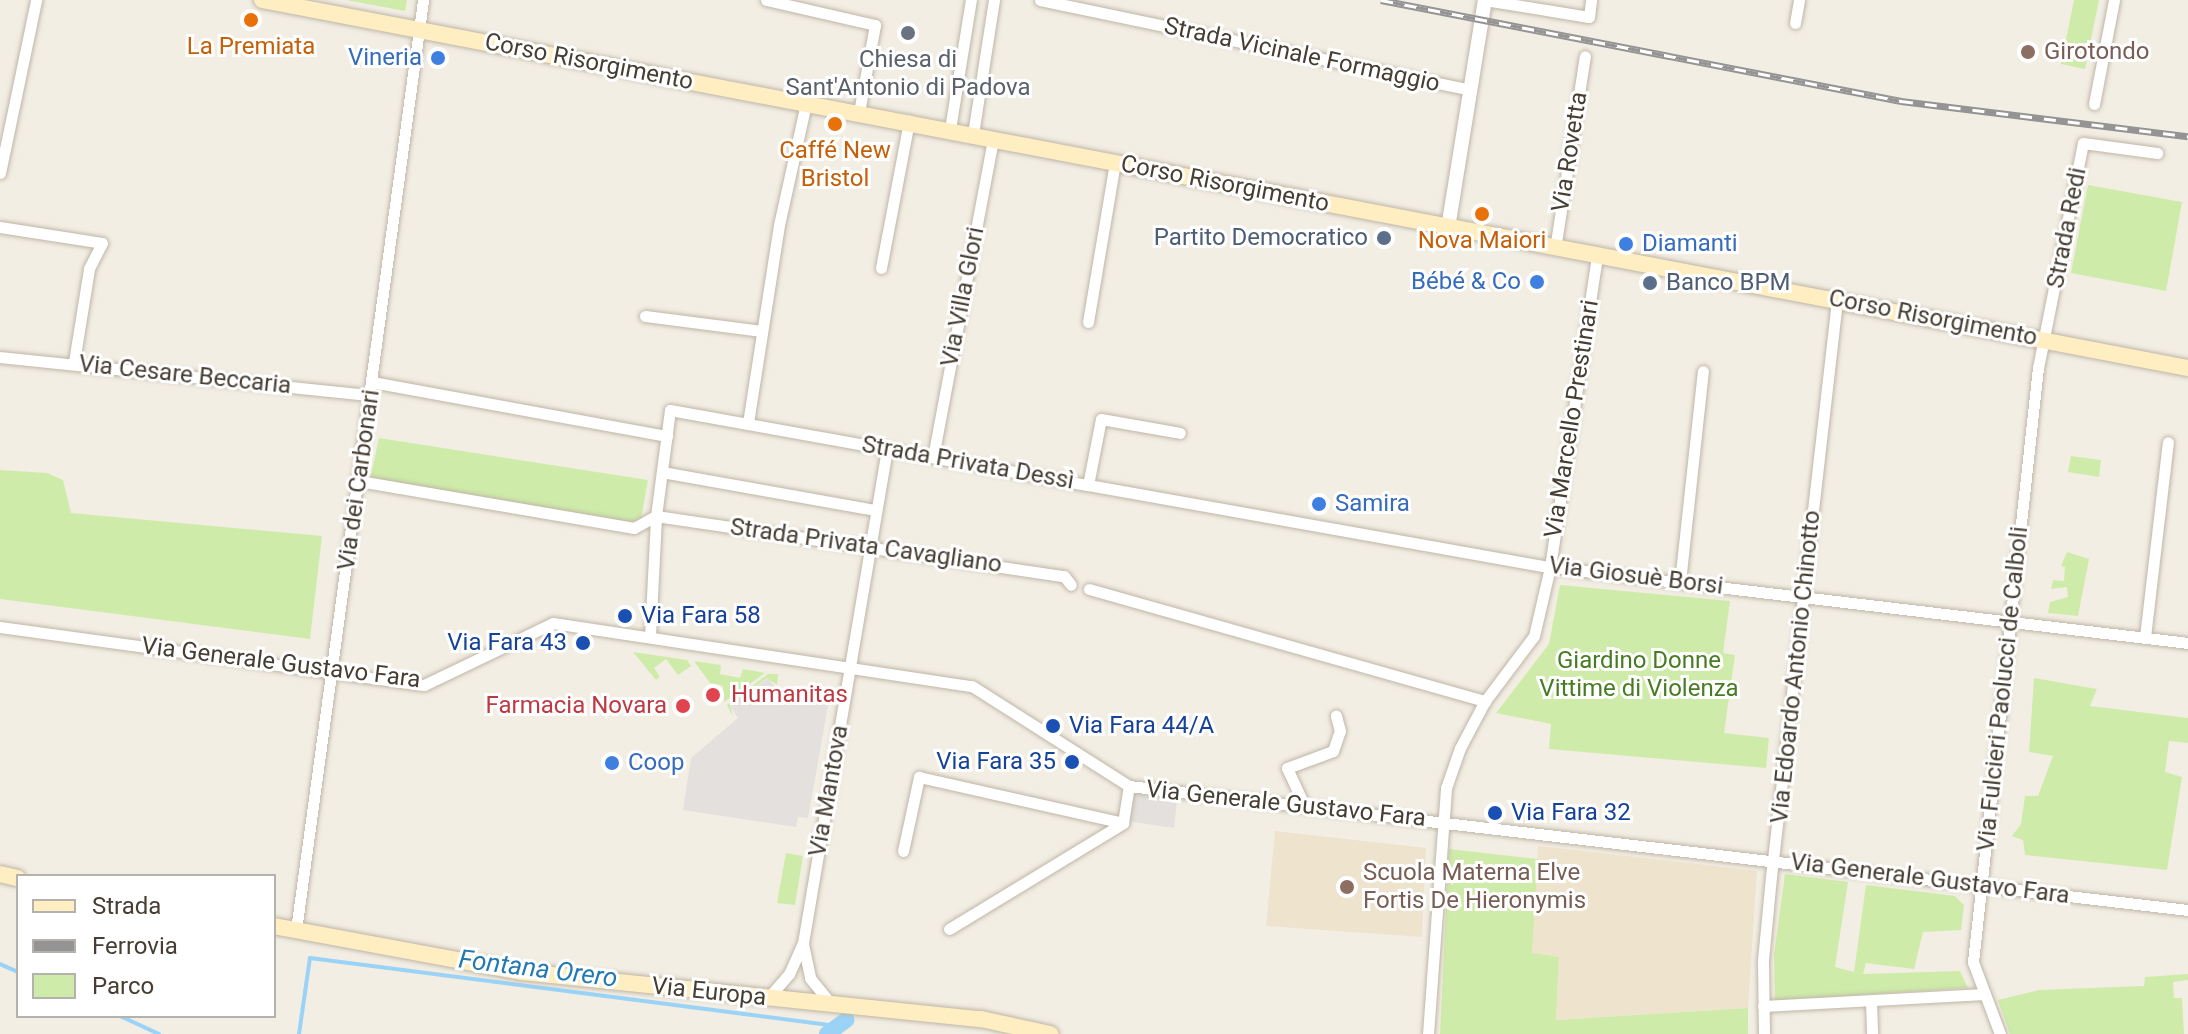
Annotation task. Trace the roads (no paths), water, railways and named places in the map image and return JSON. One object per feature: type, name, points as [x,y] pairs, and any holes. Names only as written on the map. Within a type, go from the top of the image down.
[{"type":"main road","name":"Corso Risorgimento","points":[[262,0],[909,121],[1555,249],[2188,368]]},
{"type":"main road","name":"Via Europa","points":[[276,926],[523,972],[981,1019],[1050,1034]]},
{"type":"street","points":[[0,173],[36,0]]},
{"type":"street","name":"Via dei Carbonari","points":[[296,930],[423,0]]},
{"type":"street","points":[[766,0],[875,25],[859,112]]},
{"type":"street","points":[[950,129],[971,0]]},
{"type":"street","points":[[973,134],[994,0]]},
{"type":"street","name":"Strada Vicinale Formaggio","points":[[1040,0],[1471,90]]},
{"type":"street","points":[[1448,228],[1485,0],[1589,17],[1591,0]]},
{"type":"street","points":[[1795,23],[1799,0]]},
{"type":"street","points":[[2094,104],[2114,0]]},
{"type":"street","name":"Via Rovetta","points":[[1555,249],[1585,56]]},
{"type":"street","points":[[748,423],[762,331],[806,103]]},
{"type":"street","points":[[881,268],[909,121]]},
{"type":"street","name":"Via Villa Glori","points":[[933,457],[993,138]]},
{"type":"street","name":"Strada Redi","points":[[2045,339],[2083,143],[2157,153]]},
{"type":"street","points":[[1088,322],[1115,162]]},
{"type":"street","points":[[0,227],[102,243],[89,269],[74,362]]},
{"type":"street","name":"Via Marcello Prestinari","points":[[1428,1034],[1440,821],[1460,748],[1485,701],[1534,636],[1550,567],[1597,257]]},
{"type":"street","name":"Via Edoardo Antonio Chinotto","points":[[1764,1034],[1763,1006],[1774,860],[1837,300]]},
{"type":"street","points":[[645,316],[762,331]]},
{"type":"street","name":"Via Fulcieri Paolucci de Calboli","points":[[2000,1034],[1973,962],[2045,339]]},
{"type":"street","name":"Via Cesare Beccaria","points":[[0,357],[74,362],[370,395]]},
{"type":"street","points":[[1680,582],[1703,371]]},
{"type":"street","points":[[372,382],[667,436],[656,516],[650,636]]},
{"type":"street","name":"Strada Privata Dessì","points":[[667,436],[670,410],[1088,485],[1101,419],[1180,433]]},
{"type":"street","points":[[2145,637],[2168,442]]},
{"type":"street","name":"Via Mantova","points":[[768,998],[789,974],[803,943],[887,449]]},
{"type":"street","points":[[662,472],[876,510]]},
{"type":"street","points":[[359,481],[634,528],[656,516]]},
{"type":"street","name":"Via Giosuè Borsi","points":[[1088,485],[1550,567],[2188,643]]},
{"type":"street","name":"Strada Privata Cavagliano","points":[[656,516],[1064,576],[1071,585]]},
{"type":"street","points":[[1089,589],[1485,701]]},
{"type":"street","name":"Via Generale Gustavo Fara","points":[[0,627],[424,685],[553,623],[972,686],[1129,786],[2188,910]]},
{"type":"street","points":[[1305,807],[1287,768],[1333,751],[1340,731],[1336,716]]},
{"type":"street","points":[[903,851],[919,777],[1123,823]]},
{"type":"street","points":[[949,929],[1123,823],[1129,786]]},
{"type":"street","name":"Via Mantova","points":[[803,943],[810,978],[831,1004]]},
{"type":"street","points":[[1763,1006],[1985,994]]},
{"type":"street","points":[[1871,1001],[1872,1034]]},
{"type":"waterway","name":"Fontana Orero","points":[[299,1034],[310,958],[837,1026]]},
{"type":"waterway","points":[[0,964],[16,971]]},
{"type":"waterway","points":[[124,1018],[159,1034]]},
{"type":"waterway","name":"Fontana Orero","points":[[827,1034],[846,1020]]},
{"type":"railway","points":[[1381,0],[1901,101],[2188,136]]},
{"type":"place","name":"La Premiata","points":[[251,20]]},
{"type":"place","name":"Chiesa di Sant'Antonio di Padova","points":[[908,33]]},
{"type":"place","name":"Girotondo","points":[[2028,52]]},
{"type":"place","name":"Vineria","points":[[438,58]]},
{"type":"place","name":"Caffé New Bristol","points":[[835,124]]},
{"type":"place","name":"Nova Maiori","points":[[1482,214]]},
{"type":"place","name":"Partito Democratico","points":[[1384,238]]},
{"type":"place","name":"Diamanti","points":[[1626,244]]},
{"type":"place","name":"Bébé & Co","points":[[1537,282]]},
{"type":"place","name":"Banco BPM","points":[[1650,283]]},
{"type":"place","name":"Samira","points":[[1319,504]]},
{"type":"place","name":"Via Fara 58","points":[[625,616]]},
{"type":"place","name":"Via Fara 43","points":[[583,643]]},
{"type":"place","name":"Humanitas","points":[[713,695]]},
{"type":"place","name":"Farmacia Novara","points":[[683,706]]},
{"type":"place","name":"Via Fara 44/A","points":[[1053,726]]},
{"type":"place","name":"Via Fara 35","points":[[1072,762]]},
{"type":"place","name":"Coop","points":[[612,763]]},
{"type":"place","name":"Via Fara 32","points":[[1495,813]]},
{"type":"place","name":"Scuola Materna Elve Fortis De Hieronymis","points":[[1347,887]]},
{"type":"park label","name":"Giardino Donne Vittime di Violenza","points":[[1639,675]]}]
